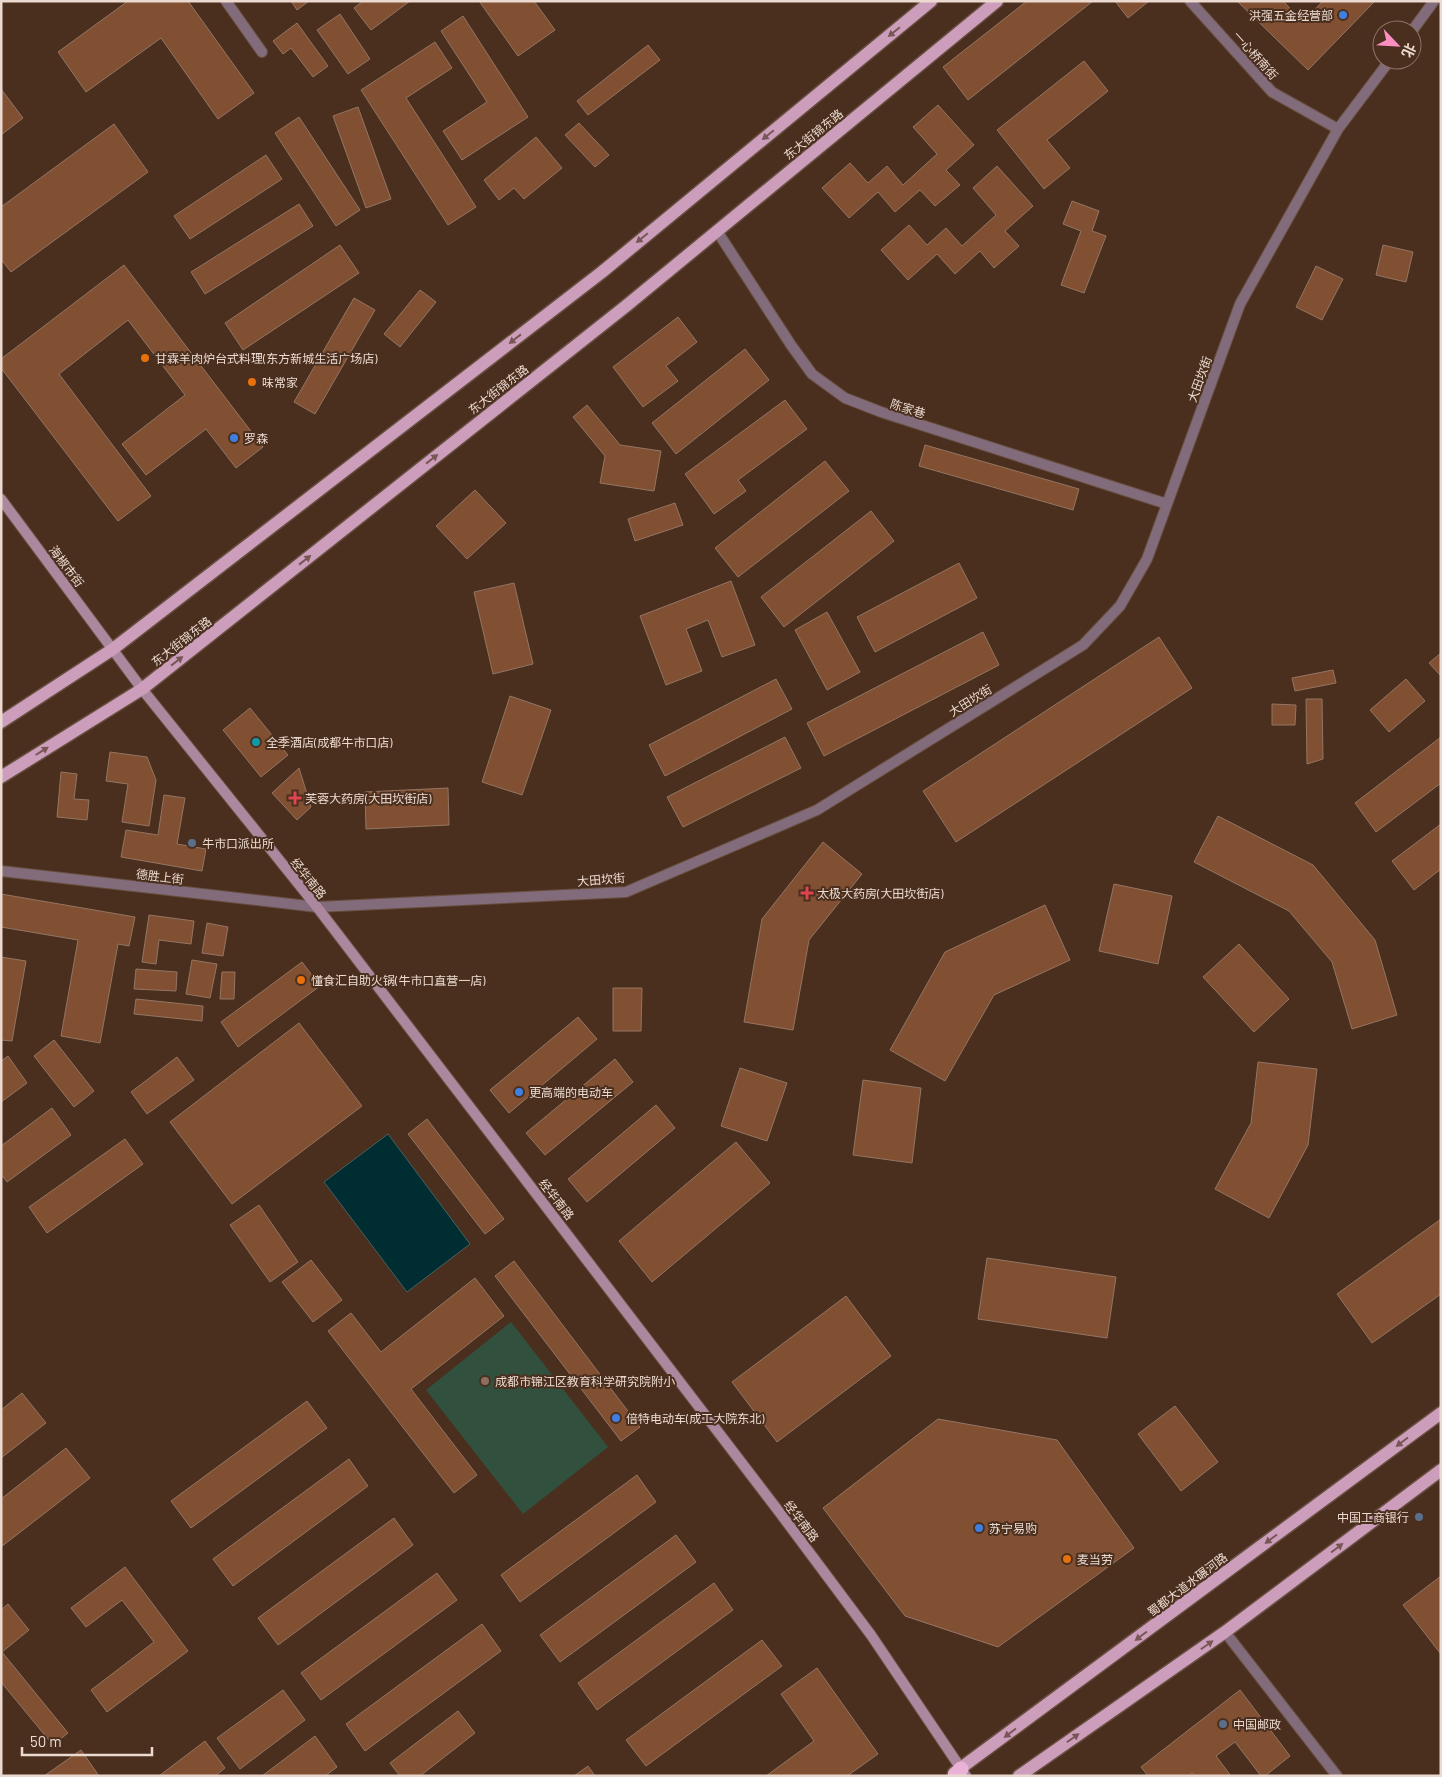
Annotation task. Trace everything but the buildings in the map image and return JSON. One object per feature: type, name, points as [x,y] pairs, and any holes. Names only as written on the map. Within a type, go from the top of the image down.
[{"type":"main road","points":[[1,722],[113,648],[602,272],[931,1]]},
{"type":"main road","name":"东大街锦东路","points":[[1,777],[142,689],[626,306],[997,1]]},
{"type":"main road","name":"蜀都大道水碾河路","points":[[958,1774],[1441,1413]]},
{"type":"main road","points":[[1019,1776],[1224,1632],[1441,1470]]},
{"type":"street","points":[[226,1],[262,52]]},
{"type":"street","name":"一心桥南街","points":[[1190,1],[1272,92],[1338,129]]},
{"type":"street","points":[[1420,20],[1434,1]]},
{"type":"street","name":"大田坎街","points":[[317,907],[626,892],[817,810],[1083,646],[1120,606],[1147,560],[1240,304],[1338,129],[1382,70]]},
{"type":"street","name":"陈家巷","points":[[716,231],[812,374],[845,398],[881,412],[1168,504]]},
{"type":"street","name":"海椒市街","points":[[1,499],[113,648]]},
{"type":"street","name":"经华南路","points":[[113,648],[142,689],[317,907],[780,1512],[871,1635],[958,1774]]},
{"type":"street","name":"德胜上街","points":[[1,871],[317,907]]},
{"type":"street","points":[[1224,1632],[1337,1776]]},
{"type":"green space","points":[[511,1322],[608,1447],[523,1514],[426,1390]]},
{"type":"water","points":[[388,1134],[470,1244],[407,1292],[324,1182]]},
{"type":"place","name":"洪强五金经营部","points":[[1343,15]]},
{"type":"place","name":"甘霖羊肉炉台式料理(东方新城生活广场店)","points":[[145,358]]},
{"type":"place","name":"味常家","points":[[252,382]]},
{"type":"place","name":"罗森","points":[[234,438]]},
{"type":"place","name":"全季酒店(成都牛市口店)","points":[[256,742]]},
{"type":"place","name":"芙蓉大药房(大田坎街店)","points":[[295,798]]},
{"type":"place","name":"牛市口派出所","points":[[192,843]]},
{"type":"place","name":"太极大药房(大田坎街店)","points":[[807,893]]},
{"type":"place","name":"懂食汇自助火锅(牛市口直营一店)","points":[[301,980]]},
{"type":"place","name":"更高端的电动车","points":[[519,1092]]},
{"type":"place","name":"成都市锦江区教育科学研究院附小","points":[[485,1381]]},
{"type":"place","name":"倍特电动车(成工大院东北)","points":[[616,1418]]},
{"type":"place","name":"中国工商银行","points":[[1419,1517]]},
{"type":"place","name":"苏宁易购","points":[[979,1528]]},
{"type":"place","name":"麦当劳","points":[[1067,1559]]},
{"type":"place","name":"中国邮政","points":[[1223,1724]]}]
